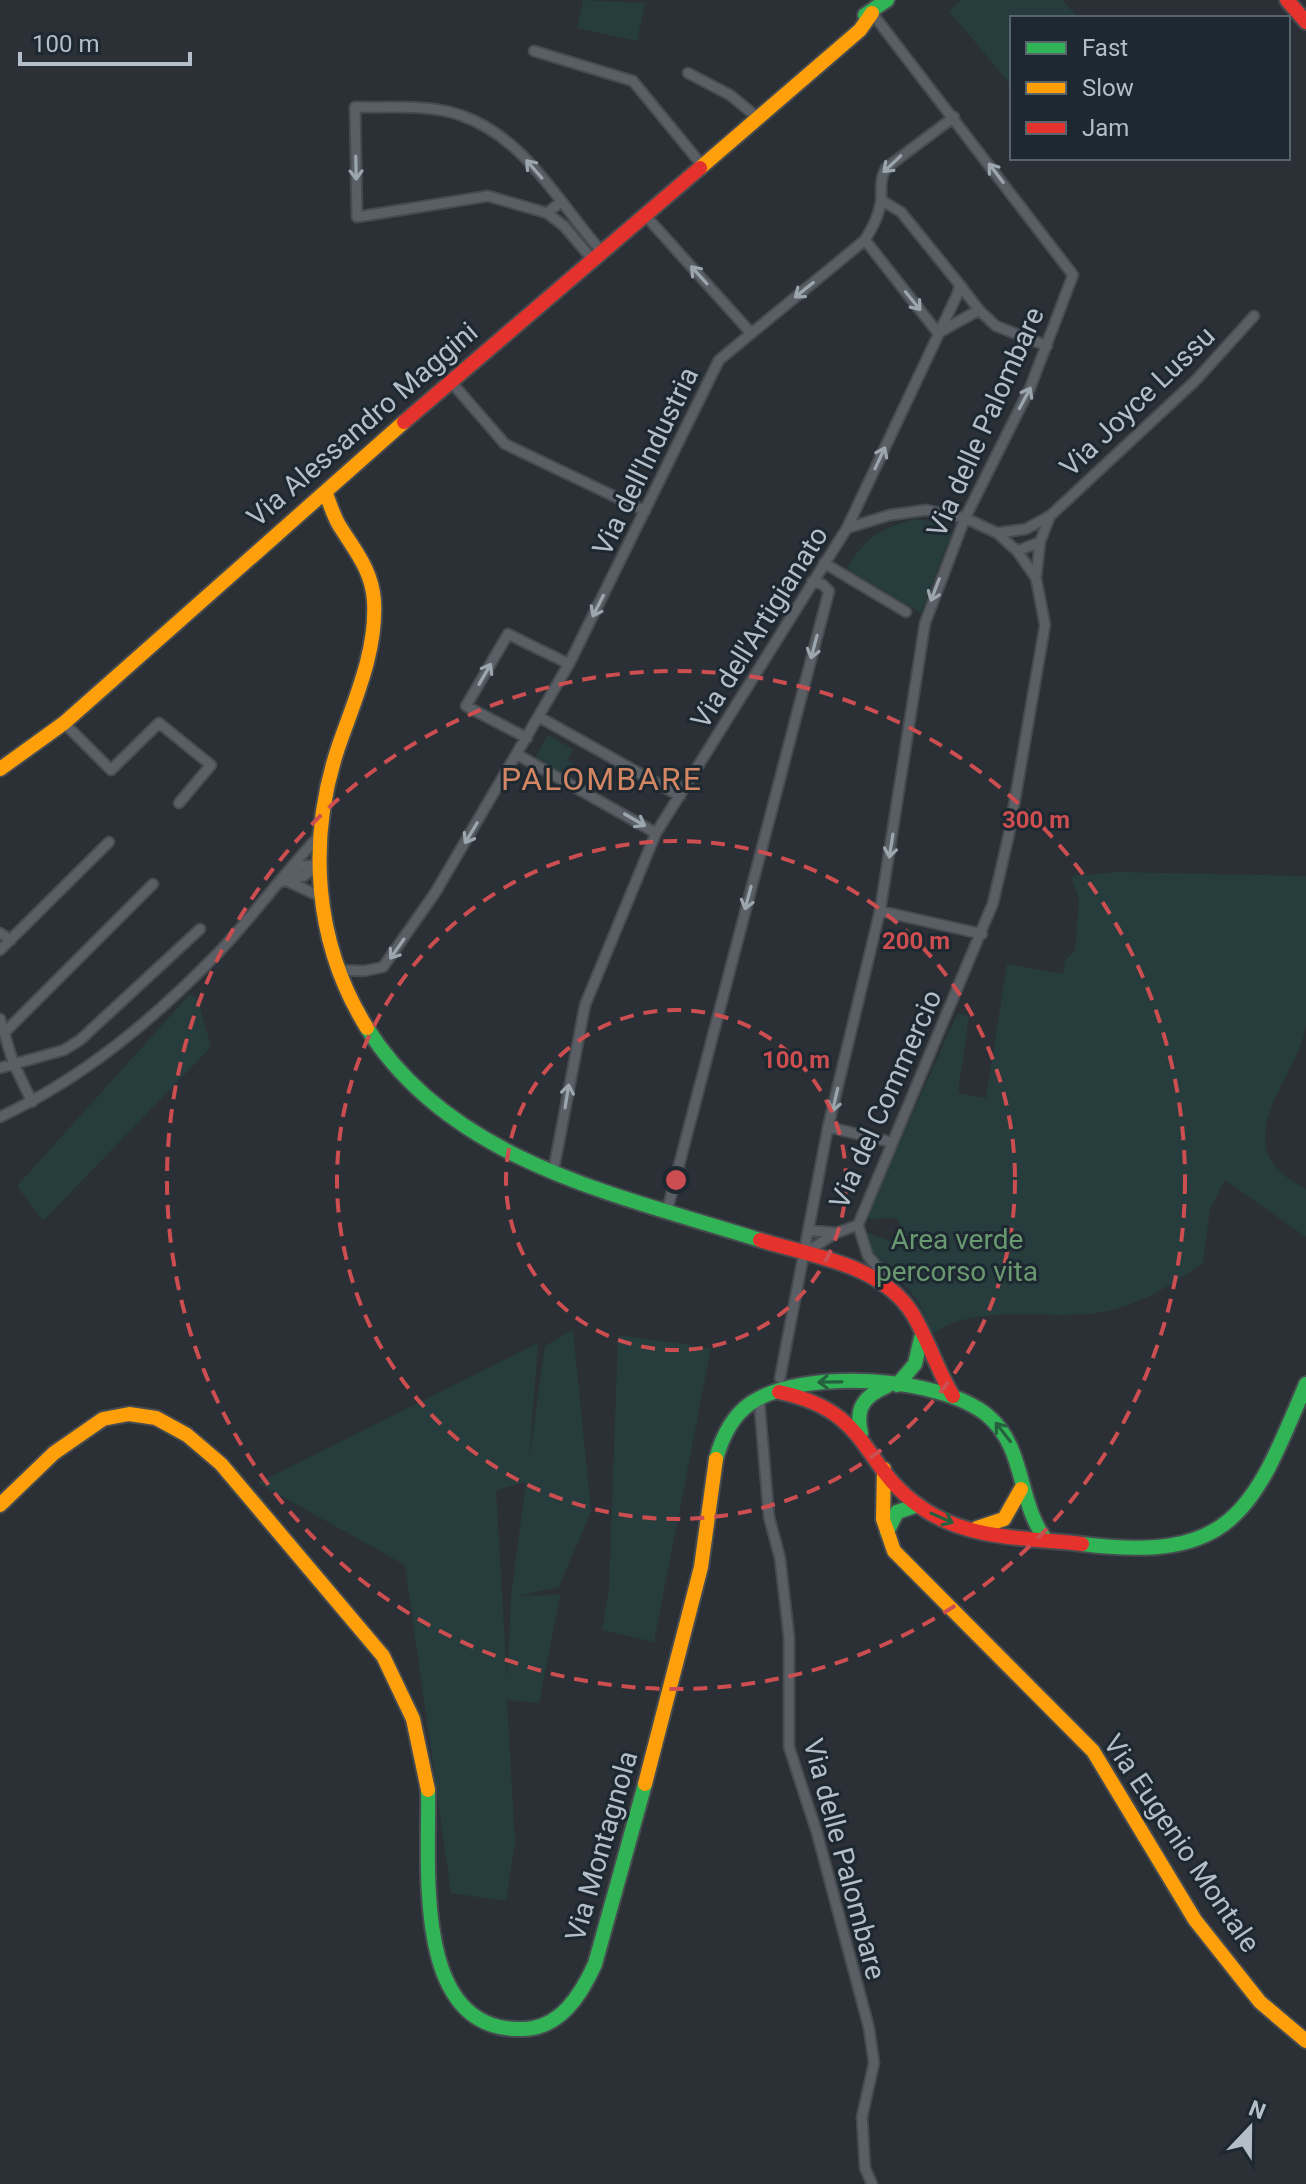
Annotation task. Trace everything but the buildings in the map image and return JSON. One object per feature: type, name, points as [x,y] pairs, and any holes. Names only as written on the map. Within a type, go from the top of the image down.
[{"type":"main road","name":"Via Alessandro Maggini","points":[[0,769],[64,723],[309,505],[836,48],[862,16],[872,13],[887,0]]},
{"type":"main road","points":[[1292,2],[1306,22]]},
{"type":"main road","points":[[325,492],[339,525],[361,555],[369,574],[375,616],[365,665],[336,755],[319,836],[319,896],[339,970],[367,1028],[400,1077],[470,1136],[553,1173],[873,1276],[895,1288],[910,1306],[922,1337],[953,1396]]},
{"type":"main road","points":[[309,505],[339,525]]},
{"type":"main road","points":[[862,1436],[857,1417],[859,1405],[865,1396],[892,1386],[915,1364],[922,1337]]},
{"type":"main road","name":"Via Montagnola","points":[[0,1505],[76,1433],[106,1416],[144,1414],[177,1426],[198,1440],[375,1645],[392,1671],[412,1718],[424,1764],[428,1825],[426,1897],[439,1958],[455,1994],[476,2016],[508,2029],[536,2028],[571,2006],[584,1990],[595,1964],[678,1665],[704,1555],[718,1448],[733,1419],[778,1385],[820,1382],[892,1386]]},
{"type":"main road","points":[[778,1385],[829,1406],[862,1436],[884,1469],[918,1505],[968,1528],[994,1535],[1164,1549],[1190,1544],[1213,1533],[1234,1517],[1260,1485],[1306,1384]]},
{"type":"main road","points":[[892,1386],[953,1396],[984,1412],[1011,1441],[1022,1473],[1021,1489],[1030,1521],[1046,1540]]},
{"type":"main road","name":"Via Eugenio Montale","points":[[884,1469],[882,1510],[887,1533],[900,1559],[1093,1751],[1195,1920],[1260,2002],[1306,2041]]},
{"type":"main road","points":[[968,1528],[995,1524],[1004,1519],[1021,1489]]},
{"type":"main road","points":[[887,1533],[897,1512],[918,1505]]},
{"type":"street","name":"Via delle Palombare","points":[[778,1385],[828,1127],[880,911],[932,595],[1047,346],[1073,275],[872,13]]},
{"type":"street","points":[[534,51],[633,81],[701,164]]},
{"type":"street","points":[[688,73],[730,95],[757,117]]},
{"type":"street","points":[[355,107],[458,113],[495,130],[533,166],[596,255],[547,213],[488,196],[357,217],[355,107]]},
{"type":"street","points":[[954,117],[886,168],[879,180],[881,200],[877,218],[865,240],[938,333],[979,310]]},
{"type":"street","points":[[881,200],[901,212],[979,310],[996,326],[1047,346]]},
{"type":"street","points":[[547,213],[561,202]]},
{"type":"street","points":[[643,213],[751,333]]},
{"type":"street","name":"Via dell'Industria","points":[[339,970],[364,971],[383,967],[394,956],[518,755],[569,664],[719,360],[865,240]]},
{"type":"street","name":"Via dell'Artigianato","points":[[553,1173],[585,1005],[656,833],[847,528],[960,285]]},
{"type":"street","name":"Via Joyce Lussu","points":[[997,533],[1026,529],[1050,516],[1196,380],[1254,316]]},
{"type":"street","points":[[452,383],[505,444],[645,511]]},
{"type":"street","name":"Via del Commercio","points":[[803,1254],[836,1233],[858,1225],[982,934],[1009,834],[1045,625],[1036,578],[1017,551],[997,533],[965,518],[914,510],[847,528]]},
{"type":"street","name":"Via Joyce Lussu","points":[[1036,578],[1040,542],[1050,516]]},
{"type":"street","points":[[1017,551],[1026,529]]},
{"type":"street","points":[[1017,551],[1040,542]]},
{"type":"street","points":[[824,563],[906,612]]},
{"type":"street","points":[[667,1211],[829,591],[822,584],[812,582]]},
{"type":"street","points":[[527,738],[466,706],[508,634],[569,664]]},
{"type":"street","points":[[539,717],[680,796]]},
{"type":"street","points":[[64,723],[111,770],[159,723],[211,765],[179,803]]},
{"type":"street","points":[[518,755],[656,833]]},
{"type":"street","points":[[0,1117],[92,1066],[156,1014],[220,950],[319,836]]},
{"type":"street","points":[[0,950],[109,842]]},
{"type":"street","points":[[283,878],[304,876],[317,865]]},
{"type":"street","points":[[283,878],[319,896]]},
{"type":"street","points":[[5,1032],[153,884]]},
{"type":"street","points":[[880,911],[982,934]]},
{"type":"street","points":[[0,1068],[64,1050],[80,1040],[200,929]]},
{"type":"street","points":[[0,933],[11,940]]},
{"type":"street","points":[[0,1019],[13,1062],[32,1102]]},
{"type":"street","points":[[828,1127],[891,1142]]},
{"type":"street","points":[[858,1225],[868,1256],[895,1288]]},
{"type":"street","name":"Via del Commercio","points":[[808,1230],[836,1233]]},
{"type":"street","name":"Via delle Palombare","points":[[759,1399],[769,1517],[780,1558],[789,1637],[789,1747],[817,1833],[869,2028],[874,2063],[862,2117],[865,2168],[872,2184]]},
{"type":"green space","points":[[583,0],[645,3],[637,41],[577,28]]},
{"type":"green space","points":[[962,0],[1063,0],[1076,16],[1010,16],[1010,84],[949,11]]},
{"type":"green space","points":[[915,519],[945,523],[952,533],[921,613],[847,569],[860,549],[875,536]]},
{"type":"green space","points":[[548,735],[573,749],[568,760],[574,764],[567,776],[535,758]]},
{"type":"green space","name":"Area verde percorso vita","points":[[1118,872],[1306,876],[1306,1023],[1301,1044],[1271,1109],[1265,1131],[1267,1152],[1280,1171],[1306,1189],[1306,1237],[1225,1180],[1210,1209],[1203,1263],[1153,1294],[1097,1313],[991,1315],[951,1324],[933,1333],[918,1302],[875,1255],[866,1232],[895,1243],[901,1232],[898,1218],[870,1219],[867,1215],[957,1014],[969,1016],[958,1093],[986,1098],[1007,964],[1063,974],[1065,960],[1075,951],[1079,899],[1071,876]]},
{"type":"green space","points":[[190,994],[198,1000],[211,1047],[43,1221],[17,1186]]},
{"type":"green space","points":[[573,1330],[591,1511],[559,1587],[518,1596],[560,1595],[539,1703],[507,1700],[515,1842],[506,1901],[451,1893],[405,1565],[258,1483],[538,1343],[529,1460],[545,1346]],"holes":[[[526,1482],[511,1597],[507,1679],[496,1490]]]},
{"type":"green space","points":[[618,1335],[711,1348],[654,1642],[602,1630],[609,1590]]},
{"type":"traffic: fast","points":[[865,15],[887,0]]},
{"type":"traffic: fast","points":[[367,1028],[402,1074],[444,1111],[491,1142],[595,1188],[760,1240]]},
{"type":"traffic: fast","points":[[897,1385],[915,1364],[921,1338]]},
{"type":"traffic: fast","points":[[716,1459],[725,1435],[738,1414],[751,1403],[774,1392],[836,1381],[870,1381],[937,1392],[965,1402],[987,1415],[1000,1428],[1015,1459],[1030,1509],[1046,1540]]},
{"type":"traffic: fast","points":[[1082,1544],[1133,1548],[1173,1545],[1205,1535],[1231,1519],[1252,1495],[1270,1465],[1306,1384]]},
{"type":"traffic: fast","points":[[861,1433],[859,1417],[863,1404],[872,1394],[887,1386]]},
{"type":"traffic: fast","points":[[887,1532],[897,1512],[918,1505]]},
{"type":"traffic: fast","points":[[428,1790],[429,1898],[434,1937],[444,1973],[460,2003],[486,2023],[522,2029],[558,2017],[576,1998],[589,1976],[645,1784]]},
{"type":"traffic: slow","points":[[700,168],[860,30],[872,13]]},
{"type":"traffic: slow","points":[[0,769],[64,723],[404,422]]},
{"type":"traffic: slow","points":[[325,492],[337,521],[366,570],[374,601],[368,658],[328,783],[320,855],[326,927],[349,995],[367,1028]]},
{"type":"traffic: slow","points":[[0,1505],[54,1453],[103,1419],[129,1414],[156,1418],[187,1435],[221,1464],[383,1656],[413,1719],[428,1790]]},
{"type":"traffic: slow","points":[[645,1784],[701,1567],[716,1459]]},
{"type":"traffic: slow","points":[[884,1469],[883,1519],[894,1551],[1093,1751],[1195,1920],[1260,2002],[1306,2041]]},
{"type":"traffic: slow","points":[[977,1528],[1004,1519],[1021,1489]]},
{"type":"traffic: jam","points":[[1287,0],[1306,22]]},
{"type":"traffic: jam","points":[[404,422],[700,168]]},
{"type":"traffic: jam","points":[[760,1240],[844,1264],[882,1283],[899,1296],[923,1333],[953,1396]]},
{"type":"traffic: jam","points":[[779,1392],[810,1401],[832,1412],[849,1426],[901,1491],[940,1518],[999,1536],[1082,1544]]},
{"type":"district","name":"PALOMBARE","points":[[602,779]]}]
